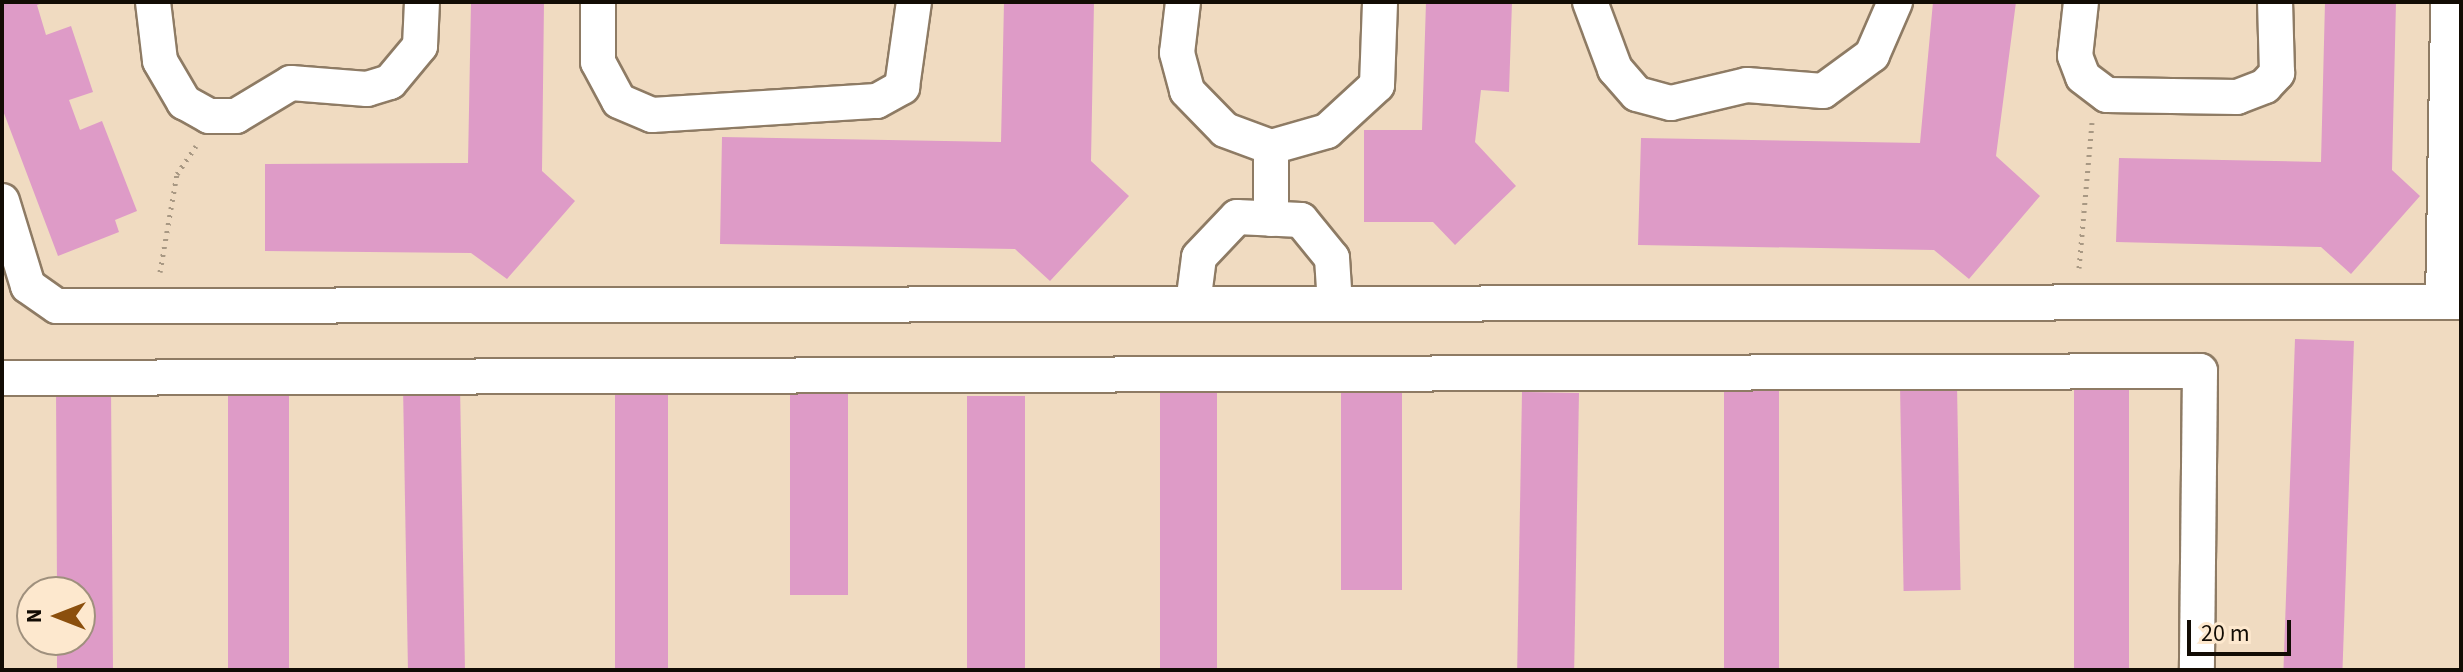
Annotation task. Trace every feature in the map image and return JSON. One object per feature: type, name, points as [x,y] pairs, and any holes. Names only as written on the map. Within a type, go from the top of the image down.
[{"type":"lane","points":[[153,2],[160,61],[184,102],[209,116],[236,116],[291,83],[367,89],[390,82],[420,46],[422,2]]},
{"type":"lane","points":[[598,2],[598,62],[619,101],[652,115],[877,101],[902,87],[914,2]]},
{"type":"lane","points":[[1183,2],[1177,53],[1187,91],[1225,130],[1271,147],[1327,131],[1377,85],[1380,2]]},
{"type":"lane","points":[[1590,2],[1615,69],[1637,94],[1671,103],[1747,85],[1823,91],[1872,55],[1895,2]]},
{"type":"lane","points":[[2081,2],[2075,56],[2083,77],[2107,95],[2237,97],[2265,86],[2277,73],[2275,2]]},
{"type":"lane","points":[[2,201],[28,286],[57,306],[2452,302],[2448,2]]},
{"type":"lane","points":[[1271,147],[1271,219]]},
{"type":"lane","points":[[1193,304],[1199,257],[1237,217],[1301,220],[1332,258],[1335,304]]},
{"type":"lane","points":[[2,378],[2200,371],[2197,670]]},
{"type":"path","points":[[2071,303],[2087,232],[2093,113],[2107,95]]},
{"type":"path","points":[[155,306],[177,174],[209,116]]},
{"type":"building","points":[[2,2],[46,2],[37,5],[46,35],[71,26],[93,92],[69,100],[80,130],[102,121],[137,211],[115,220],[119,232],[58,256],[2,108]]},
{"type":"building","points":[[471,2],[544,2],[542,171],[575,201],[507,279],[471,253],[265,251],[265,164],[468,163]]},
{"type":"building","points":[[1004,2],[1094,2],[1091,161],[1129,196],[1050,281],[1015,249],[720,244],[722,137],[1001,142]]},
{"type":"building","points":[[1426,2],[1512,2],[1509,92],[1481,90],[1475,142],[1516,186],[1455,245],[1433,222],[1364,222],[1364,130],[1422,130]]},
{"type":"building","points":[[1933,2],[2016,2],[1996,156],[2040,196],[1969,279],[1934,250],[1638,245],[1641,138],[1920,143]]},
{"type":"building","points":[[2325,2],[2396,2],[2392,170],[2420,196],[2351,274],[2321,247],[2116,242],[2119,158],[2321,162]]},
{"type":"building","points":[[2295,339],[2354,341],[2342,670],[2283,670]]},
{"type":"building","points":[[1160,383],[1217,383],[1217,670],[1160,670]]},
{"type":"building","points":[[1724,384],[1779,384],[1779,670],[1724,670]]},
{"type":"building","points":[[460,385],[465,670],[408,670],[403,386]]},
{"type":"building","points":[[1341,385],[1402,385],[1402,590],[1341,590]]},
{"type":"building","points":[[1957,385],[1961,590],[1904,591],[1900,386]]},
{"type":"building","points":[[56,386],[111,386],[113,670],[57,670],[57,656],[96,656],[96,576],[57,576]]},
{"type":"building","points":[[615,386],[668,386],[668,670],[615,670]]},
{"type":"building","points":[[228,388],[289,388],[289,670],[228,670]]},
{"type":"building","points":[[790,389],[848,389],[848,595],[790,595]]},
{"type":"building","points":[[2074,390],[2129,390],[2129,670],[2074,670]]},
{"type":"building","points":[[1522,392],[1579,393],[1574,670],[1517,670]]},
{"type":"building","points":[[967,396],[1025,396],[1025,670],[967,670]]}]
